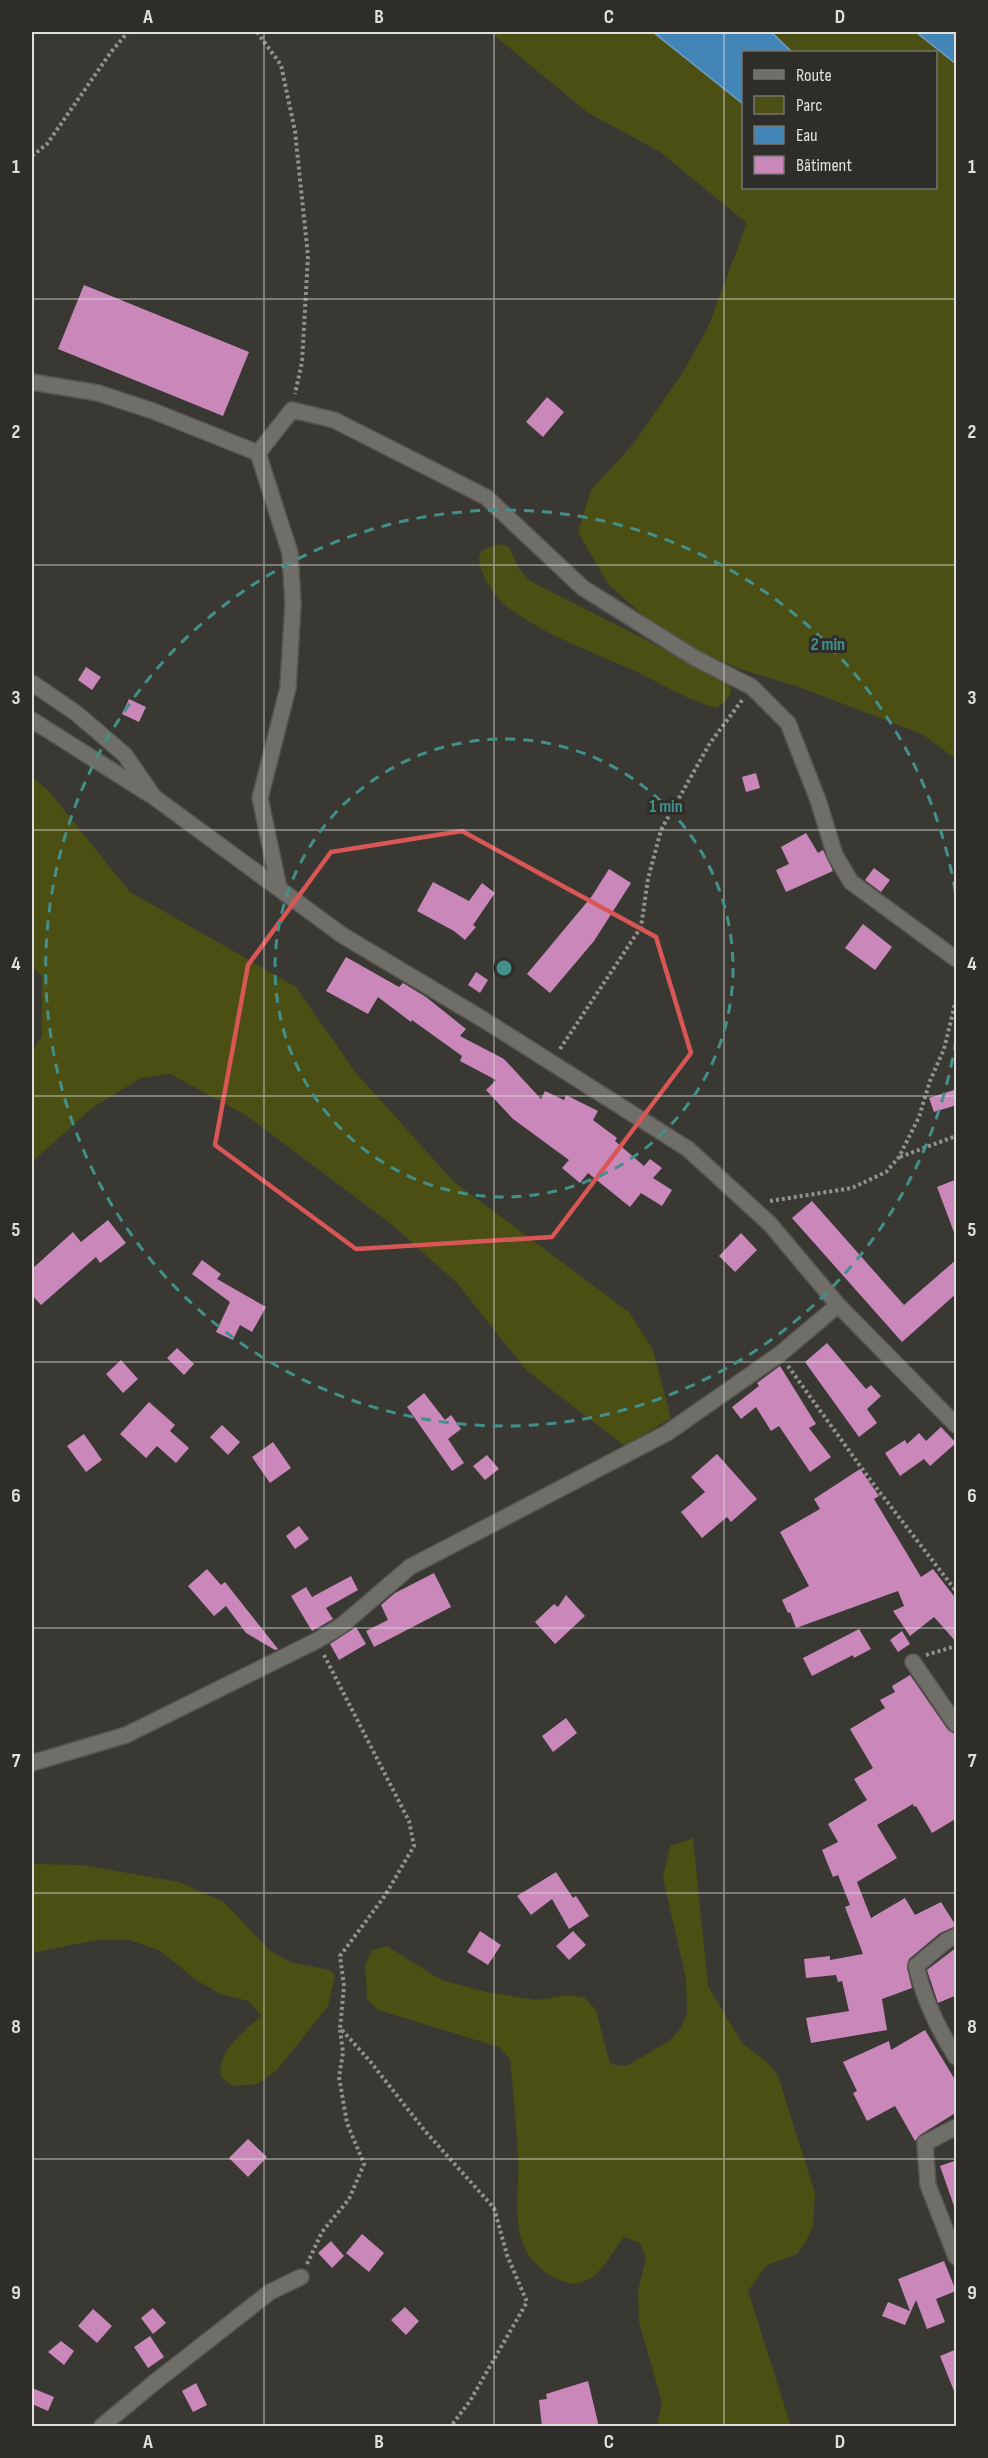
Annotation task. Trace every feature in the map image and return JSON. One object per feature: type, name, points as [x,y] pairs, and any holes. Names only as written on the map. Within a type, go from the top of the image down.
[{"type":"street","points":[[32,382],[98,393],[153,411],[258,453]]},
{"type":"street","points":[[258,453],[292,410],[334,420],[486,497],[583,588],[695,658],[752,687],[788,723],[818,800],[835,855],[851,882],[957,959]]},
{"type":"street","points":[[258,453],[290,553],[293,604],[288,688],[260,798],[279,888]]},
{"type":"street","points":[[32,682],[76,713],[125,755],[154,797]]},
{"type":"street","points":[[32,720],[154,797],[342,935],[551,1062],[688,1149],[770,1224],[838,1305],[957,1425]]},
{"type":"street","points":[[32,1763],[126,1735],[316,1641],[341,1626],[410,1567],[667,1432],[780,1354],[838,1305]]},
{"type":"street","points":[[913,1662],[957,1725]]},
{"type":"street","points":[[957,1936],[946,1941],[916,1966],[922,1992],[945,2040],[957,2057]]},
{"type":"street","points":[[957,2127],[925,2143],[928,2185],[957,2258]]},
{"type":"street","points":[[102,2427],[155,2382],[270,2292],[301,2277]]},
{"type":"path","points":[[32,156],[46,144],[111,51],[128,32]]},
{"type":"path","points":[[256,32],[281,65],[295,131],[308,256],[302,362],[292,410]]},
{"type":"path","points":[[551,1062],[641,927],[648,879],[661,830],[710,743],[752,687]]},
{"type":"path","points":[[749,1205],[852,1188],[886,1172],[899,1157],[919,1117],[930,1081],[944,1048],[957,1000]]},
{"type":"path","points":[[899,1157],[957,1136]]},
{"type":"path","points":[[780,1354],[868,1477],[957,1591]]},
{"type":"path","points":[[301,2277],[322,2232],[349,2199],[364,2164],[347,2123],[339,2077],[343,2053],[340,2028],[344,1986],[340,1956],[384,1897],[414,1846],[409,1821],[316,1641]]},
{"type":"path","points":[[913,1662],[919,1657],[957,1646]]},
{"type":"path","points":[[340,2028],[369,2060],[425,2131],[494,2208],[507,2255],[527,2302],[470,2401],[451,2427]]},
{"type":"highlighted area","points":[[462,831],[656,937],[691,1053],[552,1237],[356,1249],[215,1145],[248,965],[331,852]]},
{"type":"green space","points":[[490,32],[653,32],[742,103],[742,189],[937,189],[937,51],[791,51],[771,32],[916,32],[956,64],[956,759],[922,734],[799,687],[740,669],[683,645],[651,622],[608,584],[578,532],[591,490],[634,443],[683,372],[708,327],[747,223],[660,152],[587,112]]},
{"type":"green space","points":[[501,544],[509,547],[519,569],[530,581],[723,679],[730,687],[728,698],[716,708],[695,701],[556,636],[510,609],[488,584],[479,560],[481,552]]},
{"type":"green space","points":[[32,777],[48,790],[130,892],[296,987],[356,1073],[454,1182],[629,1312],[653,1350],[671,1418],[625,1446],[527,1371],[457,1283],[390,1223],[246,1115],[170,1074],[141,1078],[92,1108],[32,1162],[32,1052],[42,1036],[42,976],[32,966]]},
{"type":"green space","points":[[693,1838],[708,1986],[742,2043],[768,2063],[778,2076],[815,2193],[813,2226],[806,2241],[797,2254],[767,2265],[748,2291],[791,2426],[657,2426],[662,2402],[639,2323],[638,2291],[646,2258],[640,2243],[624,2237],[596,2274],[578,2283],[568,2283],[555,2278],[540,2268],[528,2254],[523,2243],[518,2219],[518,2155],[510,2059],[499,2047],[378,2010],[367,1999],[365,1965],[372,1950],[387,1946],[441,1980],[487,1992],[536,2000],[569,1995],[585,1998],[596,2010],[610,2064],[627,2066],[669,2041],[681,2028],[687,2013],[686,1979],[663,1878],[670,1846]]},
{"type":"green space","points":[[32,1864],[82,1865],[179,1882],[224,1902],[269,1950],[290,1962],[329,1970],[335,1975],[328,2006],[277,2070],[258,2084],[233,2086],[221,2077],[221,2068],[227,2050],[233,2042],[261,2016],[249,2001],[223,1995],[196,1980],[159,1950],[129,1940],[97,1940],[32,1953]]},
{"type":"water","points":[[653,32],[771,32],[791,51],[742,51],[742,103]]},
{"type":"water","points":[[916,32],[956,32],[956,64]]},
{"type":"building","points":[[84,285],[249,352],[223,416],[58,349]]},
{"type":"building","points":[[547,397],[564,412],[543,437],[526,422]]},
{"type":"building","points":[[86,667],[101,677],[92,690],[78,680]]},
{"type":"building","points":[[129,699],[146,707],[139,722],[122,714]]},
{"type":"building","points":[[756,773],[760,788],[746,792],[742,777]]},
{"type":"building","points":[[806,833],[818,853],[823,850],[833,871],[786,892],[776,870],[789,864],[781,847]]},
{"type":"building","points":[[874,868],[890,880],[881,892],[865,880]]},
{"type":"building","points":[[609,869],[631,883],[594,941],[550,993],[527,974],[592,896]]},
{"type":"building","points":[[433,882],[469,901],[482,883],[495,893],[473,925],[476,927],[465,940],[454,931],[417,911]]},
{"type":"building","points":[[863,924],[892,947],[875,970],[845,948]]},
{"type":"building","points":[[346,957],[399,987],[403,983],[426,997],[466,1029],[460,1036],[504,1059],[541,1099],[545,1091],[564,1100],[566,1095],[598,1111],[593,1120],[617,1138],[615,1141],[644,1166],[650,1159],[662,1168],[653,1178],[672,1190],[662,1206],[641,1193],[630,1207],[588,1173],[580,1183],[562,1168],[569,1160],[513,1119],[486,1090],[496,1080],[460,1061],[462,1056],[378,997],[368,1014],[326,991]]},
{"type":"building","points":[[476,972],[488,980],[480,993],[468,985]]},
{"type":"building","points":[[957,1089],[957,1105],[934,1112],[929,1098]]},
{"type":"building","points":[[957,1179],[957,1234],[955,1235],[937,1187]]},
{"type":"building","points":[[812,1201],[904,1305],[957,1259],[957,1293],[902,1342],[792,1218]]},
{"type":"building","points":[[108,1220],[126,1243],[100,1263],[96,1257],[41,1305],[32,1295],[32,1269],[73,1232],[81,1242]]},
{"type":"building","points":[[741,1233],[757,1250],[735,1272],[719,1256]]},
{"type":"building","points":[[202,1260],[221,1274],[217,1279],[266,1307],[252,1332],[240,1325],[233,1340],[216,1332],[230,1302],[192,1274]]},
{"type":"building","points":[[827,1343],[866,1389],[871,1385],[881,1396],[867,1409],[877,1423],[859,1437],[805,1362]]},
{"type":"building","points":[[177,1348],[194,1364],[184,1375],[167,1358]]},
{"type":"building","points":[[121,1360],[138,1379],[123,1393],[106,1374]]},
{"type":"building","points":[[780,1366],[816,1424],[809,1428],[831,1457],[810,1472],[779,1426],[771,1431],[756,1407],[741,1419],[732,1407],[759,1386],[757,1383]]},
{"type":"building","points":[[424,1393],[445,1420],[451,1415],[461,1429],[448,1439],[464,1463],[452,1471],[407,1407]]},
{"type":"building","points":[[149,1402],[175,1425],[170,1431],[189,1448],[176,1463],[157,1446],[146,1458],[120,1434]]},
{"type":"building","points":[[222,1425],[240,1442],[228,1455],[210,1437]]},
{"type":"building","points":[[941,1427],[956,1443],[930,1466],[924,1459],[900,1476],[885,1453],[905,1440],[907,1444],[919,1433],[926,1441]]},
{"type":"building","points":[[84,1434],[102,1460],[86,1472],[67,1446]]},
{"type":"building","points":[[273,1442],[291,1468],[270,1483],[252,1457]]},
{"type":"building","points":[[717,1454],[757,1499],[731,1522],[727,1517],[702,1538],[681,1512],[705,1492],[691,1477]]},
{"type":"building","points":[[487,1455],[499,1469],[485,1480],[473,1466]]},
{"type":"building","points":[[860,1469],[879,1496],[874,1499],[921,1577],[933,1569],[957,1600],[957,1643],[934,1617],[910,1636],[893,1611],[904,1606],[898,1591],[796,1628],[782,1600],[809,1586],[780,1532],[820,1509],[814,1499]]},
{"type":"building","points":[[299,1526],[309,1539],[295,1549],[286,1536]]},
{"type":"building","points":[[207,1569],[221,1585],[225,1582],[278,1649],[275,1650],[246,1633],[226,1606],[214,1616],[188,1586]]},
{"type":"building","points":[[434,1573],[451,1607],[374,1647],[366,1631],[388,1620],[381,1605],[395,1593]]},
{"type":"building","points":[[351,1576],[358,1590],[326,1608],[333,1619],[312,1631],[291,1596],[306,1587],[312,1597]]},
{"type":"building","points":[[566,1595],[585,1616],[555,1644],[535,1622],[554,1604],[558,1607]]},
{"type":"building","points":[[356,1627],[366,1644],[339,1660],[330,1644]]},
{"type":"building","points":[[859,1629],[871,1649],[854,1658],[853,1655],[812,1676],[803,1658]]},
{"type":"building","points":[[902,1631],[910,1644],[898,1652],[890,1640]]},
{"type":"building","points":[[910,1675],[948,1730],[957,1735],[957,1818],[932,1833],[913,1804],[877,1825],[897,1858],[857,1882],[871,1918],[905,1898],[915,1915],[941,1902],[956,1926],[940,1933],[909,1959],[907,1968],[912,1988],[882,1999],[887,2030],[811,2043],[806,2018],[849,2011],[842,1981],[838,1982],[836,1975],[806,1978],[804,1959],[830,1956],[830,1960],[863,1954],[845,1907],[850,1905],[838,1875],[833,1877],[822,1850],[838,1842],[828,1824],[867,1800],[854,1779],[873,1768],[850,1729],[885,1708],[880,1700],[895,1692],[892,1686]]},
{"type":"building","points":[[566,1718],[577,1733],[553,1752],[542,1736]]},
{"type":"building","points":[[556,1872],[573,1898],[576,1896],[589,1916],[569,1929],[552,1899],[531,1915],[517,1896]]},
{"type":"building","points":[[480,1931],[501,1945],[488,1965],[467,1952]]},
{"type":"building","points":[[573,1931],[586,1945],[569,1960],[556,1946]]},
{"type":"building","points":[[957,1947],[957,1995],[938,2003],[927,1970]]},
{"type":"building","points":[[925,2030],[957,2083],[957,2112],[920,2135],[915,2141],[895,2106],[867,2121],[853,2093],[857,2091],[843,2062],[889,2041],[891,2050]]},
{"type":"building","points":[[248,2139],[267,2157],[248,2177],[229,2158]]},
{"type":"building","points":[[957,2160],[957,2206],[954,2206],[940,2166]]},
{"type":"building","points":[[362,2234],[384,2253],[369,2272],[346,2253]]},
{"type":"building","points":[[331,2241],[344,2256],[332,2268],[318,2253]]},
{"type":"building","points":[[944,2261],[956,2291],[936,2299],[945,2322],[927,2329],[916,2300],[905,2325],[882,2316],[888,2302],[910,2311],[898,2279]]},
{"type":"building","points":[[405,2307],[419,2321],[406,2335],[391,2320]]},
{"type":"building","points":[[153,2308],[166,2323],[153,2334],[141,2318]]},
{"type":"building","points":[[93,2309],[112,2326],[97,2343],[78,2326]]},
{"type":"building","points":[[150,2336],[164,2357],[148,2368],[134,2347]]},
{"type":"building","points":[[61,2341],[74,2351],[64,2365],[48,2352]]},
{"type":"building","points":[[957,2349],[957,2396],[956,2396],[940,2356]]},
{"type":"building","points":[[588,2381],[599,2427],[542,2427],[539,2400],[547,2399],[546,2394]]},
{"type":"building","points":[[196,2383],[207,2405],[193,2412],[182,2391]]},
{"type":"building","points":[[32,2388],[54,2397],[48,2411],[32,2404]]}]
